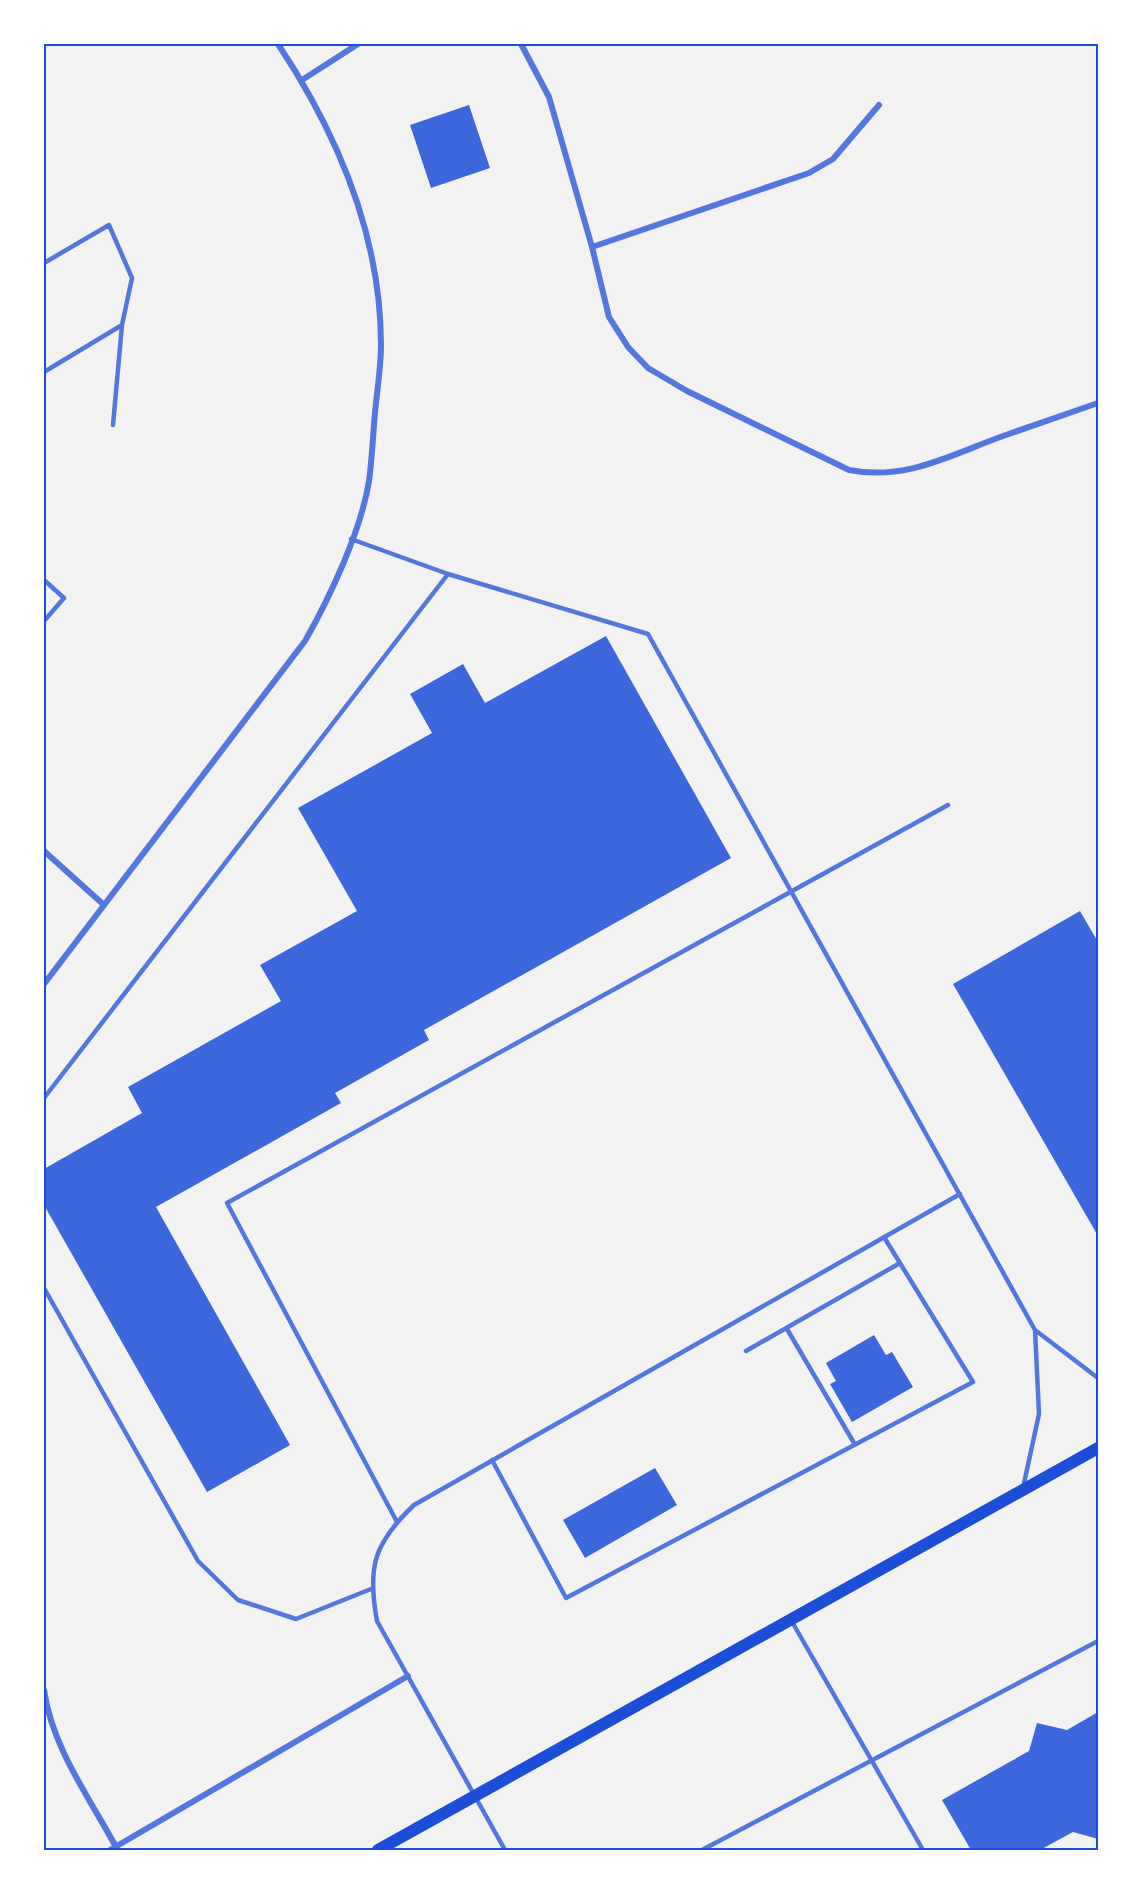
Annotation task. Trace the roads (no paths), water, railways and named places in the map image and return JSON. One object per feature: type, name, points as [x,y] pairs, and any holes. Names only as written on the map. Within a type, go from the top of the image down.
[{"type":"main road","points":[[378,1851],[1098,1448]]},
{"type":"street","points":[[44,984],[305,641],[327,602],[351,539],[368,483],[381,346],[377,282],[361,213],[338,148],[302,80],[278,44]]},
{"type":"street","points":[[302,80],[358,44]]},
{"type":"street","points":[[522,44],[549,97],[592,247],[609,317],[628,347],[648,369],[687,391],[849,470],[875,475],[900,472],[936,462],[1098,404]]},
{"type":"street","points":[[592,247],[809,173],[833,159],[879,105]]},
{"type":"street","points":[[44,851],[104,905]]},
{"type":"street","points":[[44,1690],[47,1710],[60,1744],[113,1849],[408,1676]]},
{"type":"lane","points":[[44,263],[109,225],[132,278],[122,325],[113,425]]},
{"type":"lane","points":[[44,372],[122,325]]},
{"type":"lane","points":[[351,539],[448,574],[648,634],[793,890],[1035,1330],[1098,1378]]},
{"type":"lane","points":[[44,1098],[448,574]]},
{"type":"lane","points":[[44,580],[64,598],[44,621]]},
{"type":"lane","points":[[397,1522],[227,1203],[948,805]]},
{"type":"lane","points":[[505,1851],[377,1621],[371,1589],[376,1557],[397,1522],[414,1505],[960,1194]]},
{"type":"lane","points":[[492,1460],[566,1598],[854,1443],[973,1382],[884,1237]]},
{"type":"lane","points":[[746,1351],[900,1263]]},
{"type":"lane","points":[[44,1288],[198,1561],[238,1600],[296,1619],[371,1589]]},
{"type":"lane","points":[[787,1329],[854,1443]]},
{"type":"lane","points":[[1022,1491],[1039,1414],[1035,1330]]},
{"type":"lane","points":[[791,1620],[923,1851]]},
{"type":"lane","points":[[702,1851],[1098,1641]]}]
